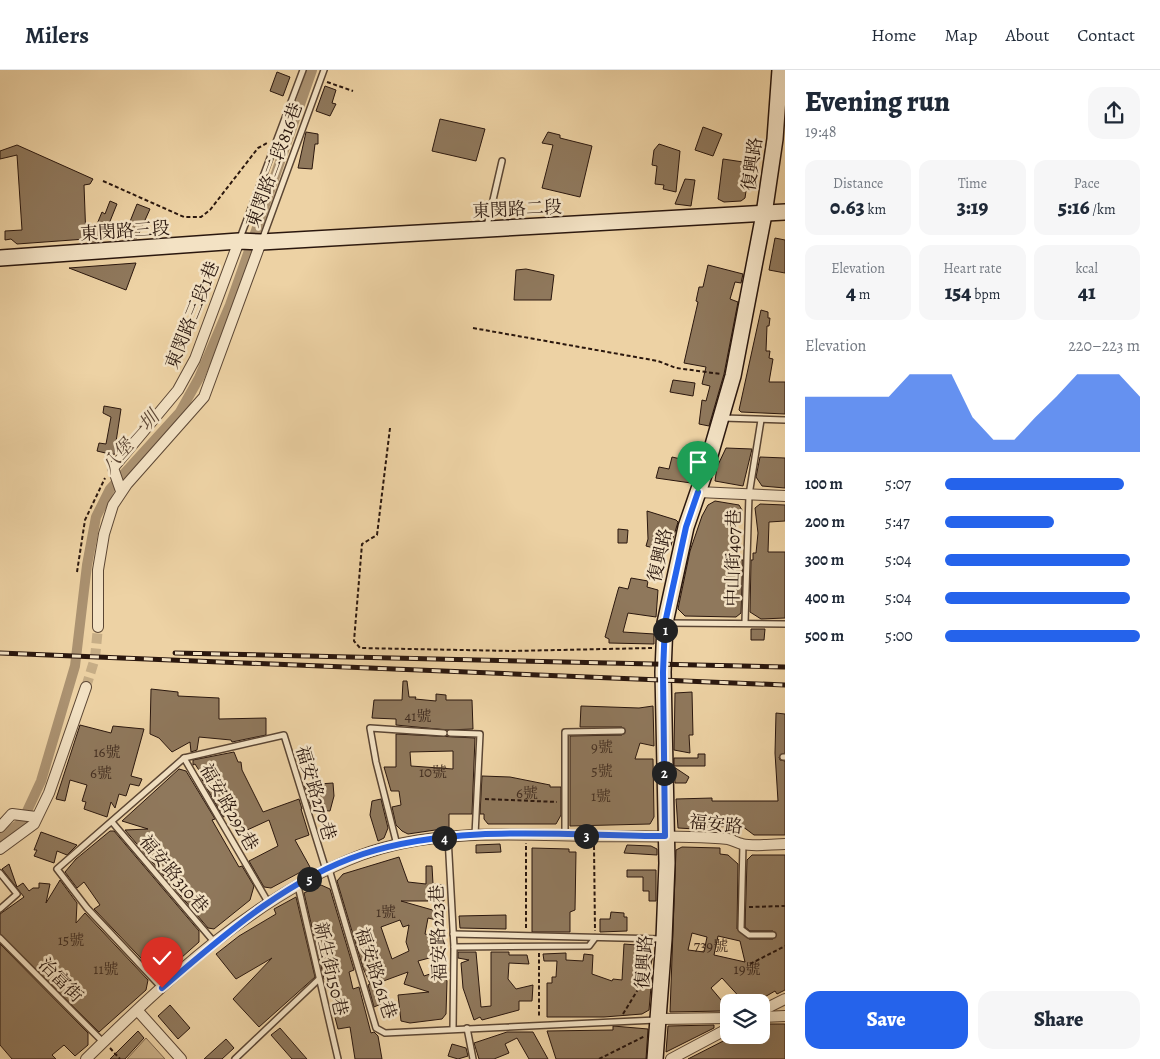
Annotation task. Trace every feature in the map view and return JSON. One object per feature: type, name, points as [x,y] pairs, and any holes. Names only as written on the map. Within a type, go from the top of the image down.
[{"type":"street","name":"復興路","points":[[655,1059],[664,939],[667,863],[665,836],[665,623],[686,527],[722,418],[733,376],[764,214],[775,139],[780,70]]},
{"type":"street","name":"東閔路二段","points":[[250,242],[785,212]]},
{"type":"street","name":"東閔路三段","points":[[0,258],[250,242]]},
{"type":"street","name":"東閔路三段1巷","points":[[113,468],[178,390],[196,359],[250,242]]},
{"type":"street","points":[[98,627],[98,570],[104,534],[113,505],[121,491],[204,397],[250,242]]},
{"type":"street","points":[[113,468],[121,491]]},
{"type":"street","points":[[698,492],[785,496]]},
{"type":"street","points":[[0,849],[34,824],[49,793],[86,687]]},
{"type":"street","points":[[0,827],[12,814],[36,817]]},
{"type":"street","name":"福安路","points":[[86,1059],[162,988],[215,943],[268,902],[327,870],[362,854],[398,845],[448,837],[526,834],[665,836],[731,839],[743,844],[785,844]]},
{"type":"street","points":[[770,1006],[785,999]]},
{"type":"street","points":[[138,1011],[181,1059]]},
{"type":"street","points":[[770,1017],[785,1016]]},
{"type":"street","points":[[658,1024],[720,1019]]},
{"type":"street","points":[[671,1059],[720,1033]]},
{"type":"lane","points":[[250,242],[277,137],[303,70]]},
{"type":"lane","name":"東閔路二段816巷","points":[[250,242],[324,70]]},
{"type":"lane","points":[[486,229],[502,160]]},
{"type":"lane","points":[[722,418],[785,420]]},
{"type":"lane","name":"中山街407巷","points":[[746,622],[749,495],[761,420]]},
{"type":"lane","points":[[665,623],[746,622],[785,624]]},
{"type":"lane","points":[[398,845],[376,762],[370,728],[480,734],[475,836]]},
{"type":"lane","points":[[566,836],[565,732],[622,732]]},
{"type":"lane","name":"福安路270巷","points":[[184,758],[284,735],[327,870]]},
{"type":"lane","name":"福安路292巷","points":[[162,988],[87,908],[57,869],[184,758],[268,902]]},
{"type":"lane","name":"福安路310巷","points":[[112,822],[215,943]]},
{"type":"lane","name":"福安路223巷","points":[[448,837],[454,947],[453,1029]]},
{"type":"lane","points":[[743,844],[741,929],[749,935],[774,935]]},
{"type":"lane","name":"福安路261巷","points":[[327,870],[376,1028],[385,1033],[617,1022],[658,1024]]},
{"type":"lane","points":[[0,873],[17,894],[0,909]]},
{"type":"lane","name":"新生街150巷","points":[[298,886],[338,1059]]},
{"type":"lane","points":[[453,934],[664,939]]},
{"type":"lane","name":"治富街","points":[[0,938],[103,1042]]},
{"type":"lane","points":[[454,947],[589,946],[595,938]]},
{"type":"lane","points":[[235,1059],[319,979]]},
{"type":"lane","points":[[467,1028],[473,1059]]},
{"type":"path","points":[[319,80],[353,91]]},
{"type":"path","points":[[103,181],[184,217],[201,217],[210,210],[258,148],[277,137]]},
{"type":"path","points":[[473,328],[658,361],[676,368],[733,376]]},
{"type":"path","points":[[390,428],[377,535],[362,544],[354,641],[360,648],[522,650],[665,648]]},
{"type":"path","points":[[77,572],[84,520],[106,477],[113,468]]},
{"type":"path","points":[[477,799],[565,802]]},
{"type":"path","points":[[526,834],[526,936]]},
{"type":"path","points":[[594,836],[595,938]]},
{"type":"path","points":[[742,907],[785,906]]},
{"type":"path","points":[[538,946],[539,1026]]},
{"type":"path","points":[[750,964],[785,946]]},
{"type":"path","points":[[617,1022],[649,972]]},
{"type":"path","points":[[599,1059],[658,1024]]},
{"type":"path","points":[[103,1042],[120,1059]]},
{"type":"shaded area","points":[[146,1038],[165,1059],[127,1059]]},
{"type":"building","points":[[277,72],[290,77],[283,96],[270,91]]},
{"type":"building","points":[[325,86],[336,90],[332,103],[336,104],[330,116],[316,111]]},
{"type":"building","points":[[440,119],[485,129],[476,161],[432,151]]},
{"type":"building","points":[[703,127],[722,134],[713,156],[695,150]]},
{"type":"building","points":[[306,132],[318,134],[318,144],[315,144],[312,169],[298,168]]},
{"type":"building","points":[[548,132],[560,135],[560,138],[592,146],[580,197],[542,188],[553,145],[542,143]]},
{"type":"building","points":[[659,144],[680,151],[676,192],[663,189],[664,185],[655,184],[657,166],[652,165],[654,150]]},
{"type":"building","points":[[17,145],[93,179],[90,184],[84,185],[86,239],[17,244],[11,239],[5,240],[5,231],[22,230],[17,155],[0,159],[0,151]]},
{"type":"building","points":[[723,159],[750,163],[745,198],[741,201],[724,202],[718,199]]},
{"type":"building","points":[[685,179],[695,180],[691,206],[675,204]]},
{"type":"building","points":[[110,201],[117,204],[102,241],[90,241],[102,212],[105,214]]},
{"type":"building","points":[[137,204],[150,209],[137,238],[123,239]]},
{"type":"building","points":[[775,238],[785,240],[785,273],[769,270]]},
{"type":"building","points":[[136,263],[126,290],[69,268]]},
{"type":"building","points":[[708,265],[743,274],[741,283],[735,282],[730,299],[738,302],[724,374],[709,426],[699,424],[702,400],[706,401],[710,386],[702,384],[706,367],[684,363],[698,302],[696,301],[699,287],[703,287]]},
{"type":"building","points":[[526,269],[554,275],[551,300],[514,300],[516,270]]},
{"type":"building","points":[[761,310],[768,312],[768,318],[770,318],[769,326],[767,326],[766,351],[770,351],[769,358],[773,359],[769,382],[785,382],[785,414],[741,412],[739,410]]},
{"type":"building","points":[[673,380],[695,383],[693,396],[670,392]]},
{"type":"building","points":[[104,406],[121,409],[114,455],[97,451],[99,443],[106,444],[111,417],[103,413]]},
{"type":"building","points":[[726,448],[752,449],[743,486],[715,481],[717,467]]},
{"type":"building","points":[[672,457],[698,463],[691,483],[656,478],[659,467],[669,469]]},
{"type":"building","points":[[760,457],[785,458],[785,488],[762,486],[756,477]]},
{"type":"building","points":[[715,501],[739,505],[742,510],[741,520],[737,520],[733,559],[743,560],[741,613],[736,617],[685,616],[678,609],[690,551],[702,516],[708,505]]},
{"type":"building","points":[[760,504],[785,505],[785,521],[769,522],[768,552],[785,552],[785,618],[761,619],[750,612],[751,560],[753,560],[753,553],[756,553],[758,533],[755,508]]},
{"type":"building","points":[[647,511],[678,522],[669,552],[646,546],[648,539]]},
{"type":"building","points":[[618,529],[628,530],[627,543],[618,543]]},
{"type":"building","points":[[631,578],[648,581],[647,587],[658,590],[656,617],[628,613],[623,632],[654,634],[654,644],[609,643],[609,639],[605,637],[619,587],[628,589]]},
{"type":"building","points":[[751,629],[765,629],[764,640],[751,640]]},
{"type":"building","points":[[403,681],[407,681],[409,697],[416,697],[415,699],[436,701],[436,694],[446,695],[446,700],[472,700],[473,729],[447,730],[396,725],[396,719],[372,718],[374,700],[402,700]]},
{"type":"building","points":[[151,689],[178,692],[178,696],[219,698],[219,719],[266,718],[266,735],[232,742],[231,740],[199,737],[197,750],[191,752],[190,742],[172,752],[159,738],[150,734]]},
{"type":"building","points":[[692,692],[693,735],[689,735],[690,753],[674,750],[675,693]]},
{"type":"building","points":[[581,706],[639,708],[653,706],[654,746],[640,743],[635,759],[653,759],[654,817],[650,824],[570,826],[570,736],[622,735],[626,731],[622,727],[580,727]]},
{"type":"building","points":[[776,713],[785,714],[785,753],[779,757],[780,760],[785,761],[785,835],[754,835],[742,826],[713,827],[713,830],[678,828],[676,799],[712,798],[712,801],[778,801],[775,753]]},
{"type":"building","points":[[80,725],[111,733],[113,726],[144,729],[131,776],[142,779],[139,786],[130,784],[126,796],[119,794],[115,808],[111,802],[107,817],[84,809],[86,802],[82,801],[87,785],[70,780],[65,801],[56,799]]},
{"type":"building","points":[[396,734],[475,738],[472,814],[449,814],[449,828],[408,834],[402,831],[396,825],[392,807],[401,805],[399,791],[391,791],[384,767],[396,767]],"holes":[[[453,751],[453,769],[411,766],[410,752]]]},
{"type":"building","points":[[234,752],[238,762],[241,762],[242,770],[263,812],[299,799],[302,809],[309,835],[295,840],[310,867],[271,888],[264,887],[249,861],[278,846],[269,820],[245,831],[237,813],[223,817],[200,776],[204,778],[195,764],[193,765],[193,760]]},
{"type":"building","points":[[698,754],[705,754],[705,766],[674,766],[674,758],[698,758]]},
{"type":"building","points":[[674,767],[689,777],[686,783],[675,783]]},
{"type":"building","points":[[179,769],[186,771],[215,819],[212,820],[239,867],[242,866],[254,886],[250,900],[214,929],[208,928],[125,830],[148,829],[122,821]]},
{"type":"building","points":[[482,776],[510,777],[550,785],[550,787],[561,787],[561,815],[556,824],[488,824],[484,819],[484,814],[480,814]]},
{"type":"building","points":[[333,783],[334,796],[330,811],[312,810],[304,785]]},
{"type":"building","points":[[381,799],[388,828],[384,838],[378,841],[370,815],[372,801]]},
{"type":"building","points":[[110,831],[114,831],[199,931],[199,942],[181,958],[178,955],[157,975],[94,909],[100,905],[84,882],[77,888],[65,872],[76,859]]},
{"type":"building","points":[[41,832],[77,845],[67,855],[57,851],[54,863],[34,856],[37,850],[34,850]]},
{"type":"building","points":[[500,844],[501,852],[476,853],[476,845]]},
{"type":"building","points":[[627,845],[651,846],[657,849],[657,855],[624,853]]},
{"type":"building","points":[[682,847],[720,848],[720,854],[728,855],[738,864],[737,929],[749,939],[773,939],[777,935],[773,931],[750,931],[745,927],[747,860],[752,855],[785,855],[785,990],[777,994],[775,991],[770,994],[737,994],[722,978],[711,988],[720,999],[720,1011],[670,1012],[676,850]],"holes":[[[692,933],[707,937],[704,952],[688,950]],[[718,936],[740,941],[745,962],[714,955]]]},
{"type":"building","points":[[532,848],[569,849],[569,852],[576,852],[575,910],[570,912],[570,932],[532,932]]},
{"type":"building","points":[[399,857],[408,882],[426,884],[426,866],[432,866],[433,884],[444,885],[444,901],[401,901],[443,913],[441,921],[428,918],[425,934],[445,939],[445,955],[431,952],[433,957],[418,961],[424,976],[442,970],[447,981],[446,1014],[442,1019],[410,1023],[401,1021],[398,995],[429,992],[404,984],[408,972],[378,983],[383,1003],[374,1007],[368,985],[370,984],[363,968],[337,881],[343,874]],"holes":[[[400,920],[403,927],[409,925],[406,942],[409,951],[392,959],[381,927]]]},
{"type":"building","points":[[9,864],[17,887],[23,883],[29,891],[33,888],[39,888],[39,883],[50,884],[46,903],[60,880],[77,903],[76,923],[85,913],[148,980],[146,990],[99,1032],[0,934],[0,914],[24,897],[2,869]]},
{"type":"building","points":[[627,870],[656,870],[656,901],[649,901],[649,891],[643,891],[643,877],[627,877]]},
{"type":"building","points":[[321,885],[330,889],[354,970],[349,972],[353,989],[359,987],[371,1033],[374,1032],[378,1036],[382,1059],[355,1059],[350,1027],[338,1029],[332,1006],[338,1004],[329,977],[324,979],[304,893]]},
{"type":"building","points":[[296,897],[315,977],[259,1027],[233,999],[272,958],[236,979],[216,954],[239,936],[276,914],[274,909]]},
{"type":"building","points":[[611,912],[624,913],[624,917],[627,917],[627,931],[600,932],[600,919],[610,919]]},
{"type":"building","points":[[506,915],[506,929],[460,928],[459,916]]},
{"type":"building","points":[[0,944],[88,1033],[88,1045],[75,1056],[64,1045],[52,1055],[56,1059],[12,1059],[0,1045]]},
{"type":"building","points":[[624,944],[650,946],[650,955],[653,956],[648,976],[652,975],[649,1010],[642,1014],[604,1017],[547,1017],[547,983],[552,983],[552,977],[556,977],[557,961],[544,961],[543,954],[566,953],[566,960],[583,961],[584,954],[593,955],[592,974],[612,981],[613,979],[622,980]]},
{"type":"building","points":[[458,952],[476,952],[481,1007],[491,1006],[491,952],[527,955],[529,964],[509,963],[508,979],[516,989],[533,985],[532,1001],[519,1001],[519,1010],[482,1020],[480,1017],[474,1020],[463,988],[461,963],[469,960],[458,958]]},
{"type":"building","points":[[170,1005],[190,1028],[178,1039],[158,1016]]},
{"type":"building","points":[[770,1024],[785,1024],[785,1059],[688,1059],[720,1043],[770,1044]]},
{"type":"building","points":[[714,1025],[714,1028],[666,1052],[668,1026]]},
{"type":"building","points":[[613,1026],[648,1029],[646,1059],[556,1059],[547,1031],[613,1030]]},
{"type":"building","points":[[280,1028],[307,1059],[292,1059],[271,1035]]},
{"type":"building","points":[[138,1031],[144,1038],[125,1059],[110,1059]]},
{"type":"building","points":[[507,1032],[533,1032],[548,1059],[529,1059],[517,1038],[505,1044],[509,1053],[494,1059],[479,1059],[474,1043]]},
{"type":"building","points":[[226,1039],[234,1048],[222,1059],[204,1059]]},
{"type":"building","points":[[452,1044],[466,1048],[468,1056],[458,1059],[448,1056]]},
{"type":"waterway","name":"八堡一圳","points":[[0,838],[22,822],[41,781],[75,666],[87,565],[96,517],[110,489],[180,412],[199,378],[230,305],[312,70]]},
{"type":"tunnel","points":[[86,687],[95,658],[98,627]]},
{"type":"railway","points":[[0,653],[785,685]]},
{"type":"railway","points":[[175,653],[785,667]]},
{"type":"route","points":[[162,988],[250,914],[315,876],[362,854],[398,845],[448,837],[512,834],[665,836],[663,672],[665,623],[686,527],[698,492]]}]
